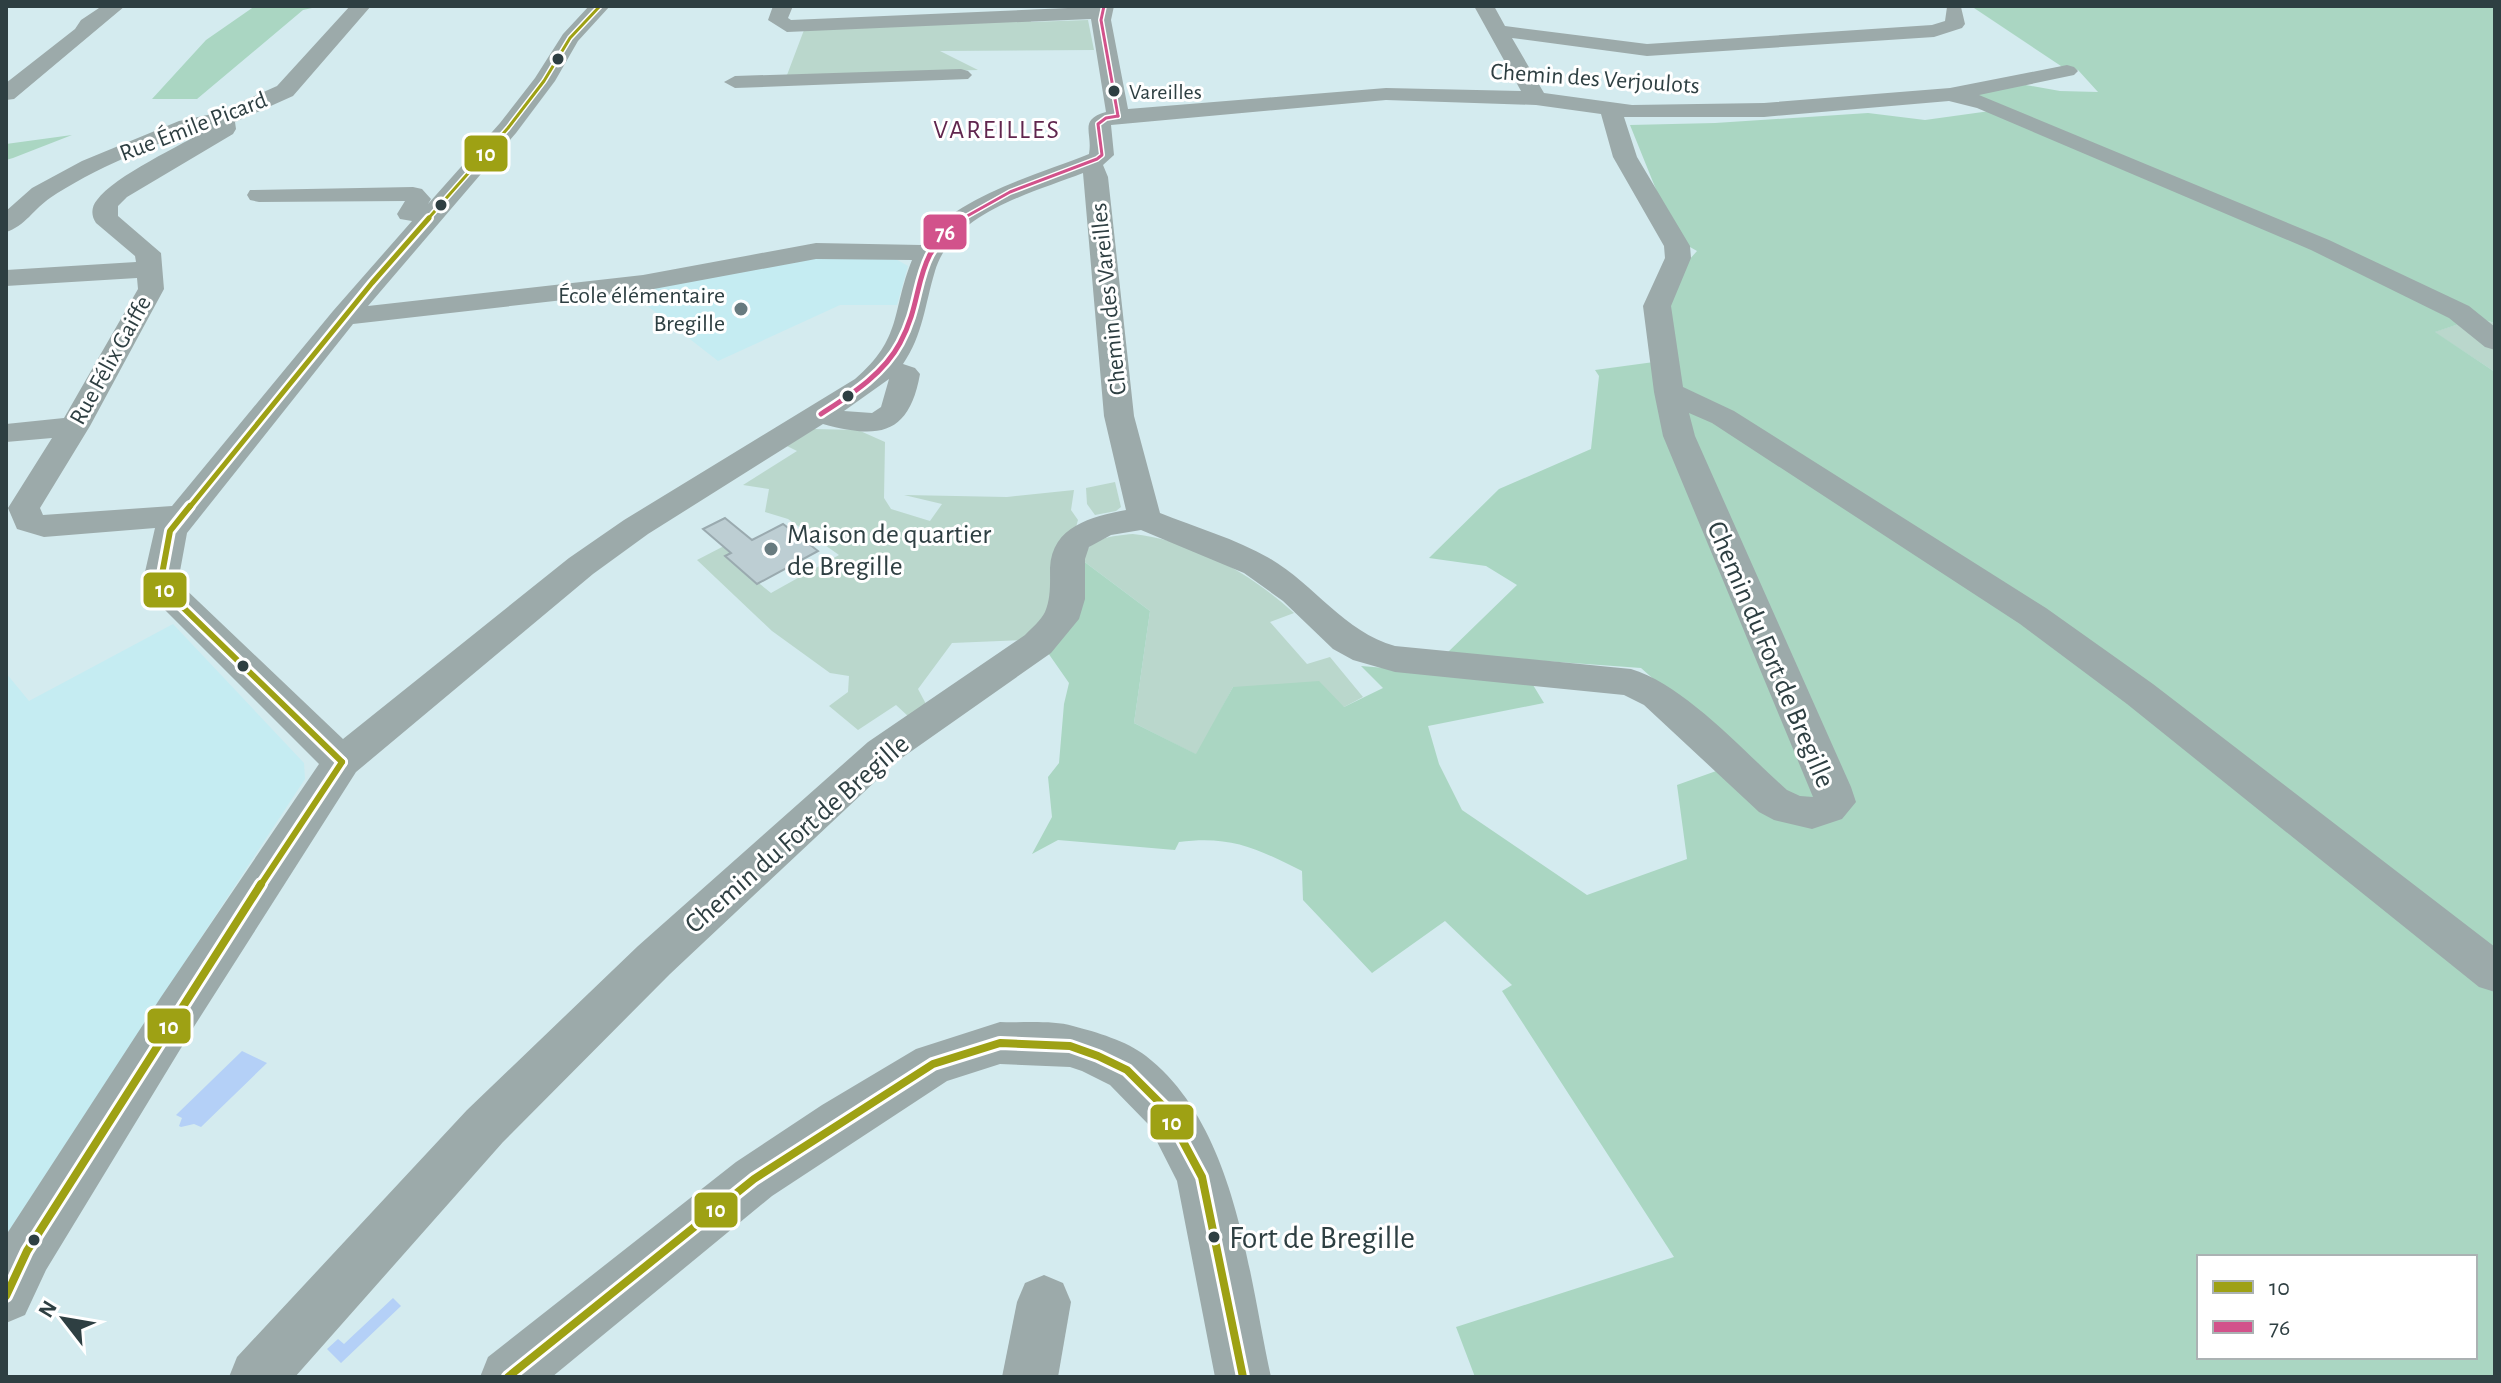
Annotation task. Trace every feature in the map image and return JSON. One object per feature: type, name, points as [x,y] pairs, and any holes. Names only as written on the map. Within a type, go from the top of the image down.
[{"type":"street","points":[[6,94],[83,33],[88,24],[115,6]]},
{"type":"street","name":"Rue Émile Picard","points":[[6,224],[41,193],[90,166],[187,126],[223,119],[285,91],[361,6]]},
{"type":"street","points":[[342,762],[160,585],[170,531],[343,317],[508,128],[544,81],[570,38],[600,6]]},
{"type":"street","points":[[1484,6],[1536,98]]},
{"type":"street","points":[[771,81],[783,33],[1103,9],[1118,116]]},
{"type":"street","points":[[1496,31],[1542,34],[1647,50],[1934,31],[1955,24],[1954,11]]},
{"type":"street","name":"Chemin des Verjoulots","points":[[1118,116],[1368,95],[1536,98],[1613,110],[1764,110],[1950,94],[2067,71]]},
{"type":"street","points":[[735,82],[961,75]]},
{"type":"street","points":[[1950,94],[1985,103],[2320,245],[2459,312],[2495,341]]},
{"type":"street","points":[[1613,110],[1625,157],[1659,220],[1677,246],[1678,258],[1657,306],[1669,392],[1723,417],[2033,616],[2140,694],[2495,973]]},
{"type":"street","name":"Chemin des Vareilles","points":[[1118,116],[1100,121],[1102,155],[1090,162],[1096,177],[1119,416],[1145,519]]},
{"type":"street","name":"Rue Félix Gaiffe","points":[[181,516],[44,527],[29,522],[24,508],[75,426],[151,289],[148,253],[105,218],[106,204],[118,192],[225,129],[223,119]]},
{"type":"street","points":[[6,1296],[43,1225],[178,1011],[342,762],[581,566],[636,527],[821,414],[860,422],[876,421],[887,416],[897,407],[905,374],[885,367],[901,345],[929,253],[946,231],[1044,178],[1090,162]]},
{"type":"street","points":[[259,195],[413,194],[419,199],[409,214],[433,213]]},
{"type":"street","points":[[343,317],[643,283],[816,251],[929,253]]},
{"type":"street","points":[[6,278],[149,269]]},
{"type":"street","name":"Chemin du Fort de Bregille","points":[[257,1377],[485,1126],[654,960],[882,752],[1038,644],[1061,619],[1067,599],[1068,559],[1073,543],[1085,533],[1125,520],[1145,519],[1256,565],[1295,593],[1346,640],[1366,651],[1395,659],[1616,678],[1645,687],[1773,801],[1788,810],[1817,814],[1835,802],[1679,436],[1669,392]]},
{"type":"street","points":[[6,433],[75,426]]},
{"type":"street","points":[[508,1377],[778,1163],[933,1064],[1000,1043],[1070,1046],[1098,1056],[1127,1070],[1165,1108],[1202,1177],[1243,1377]]},
{"type":"street","points":[[1030,1377],[1037,1354],[1044,1302]]},
{"type":"shaded area","name":"École élémentaire Bregille","points":[[816,258],[894,258],[908,266],[897,305],[840,305],[718,361],[645,304],[639,291]]},
{"type":"shaded area","points":[[173,624],[304,763],[305,779],[6,1235],[6,673],[29,701]]},
{"type":"shaded area","points":[[242,1051],[267,1063],[201,1127],[194,1124],[179,1126],[182,1118],[176,1115]]},
{"type":"shaded area","points":[[393,1298],[401,1306],[341,1363],[327,1349],[338,1339],[344,1344]]},
{"type":"green space","points":[[255,6],[321,6],[303,10],[197,99],[152,99],[206,40]]},
{"type":"green space","points":[[1971,6],[2495,6],[2495,323],[2477,318],[2435,332],[2495,372],[2495,1377],[1475,1377],[1456,1327],[1674,1257],[1502,991],[1512,985],[1445,921],[1372,973],[1303,900],[1302,871],[1257,850],[1214,840],[1179,842],[1175,850],[1058,840],[1032,854],[1052,817],[1048,777],[1059,763],[1069,683],[1046,650],[1082,560],[1150,611],[1134,723],[1196,754],[1233,687],[1319,681],[1344,707],[1383,688],[1361,666],[1530,680],[1544,703],[1428,726],[1439,764],[1462,810],[1587,895],[1687,859],[1677,785],[1719,770],[1739,755],[1641,668],[1446,654],[1517,585],[1486,566],[1429,558],[1499,489],[1591,449],[1599,376],[1595,370],[1654,362],[1673,278],[1697,251],[1676,239],[1630,125],[1868,113],[1925,120],[1990,111],[1960,97],[2020,84],[2060,91],[2098,92],[2078,70],[2064,68]]},
{"type":"green space","points":[[1030,19],[1031,22],[1088,20],[1094,50],[940,51],[978,70],[787,75],[804,30]]},
{"type":"green space","points":[[72,135],[13,158],[6,160],[6,144]]},
{"type":"green space","points":[[2477,318],[2495,323],[2495,372],[2434,332]]},
{"type":"green space","points":[[814,429],[858,430],[885,442],[884,498],[891,509],[930,521],[942,504],[904,495],[1007,497],[1074,490],[1071,510],[1078,520],[1053,609],[1026,640],[952,643],[918,689],[926,704],[909,717],[896,705],[858,730],[829,706],[848,692],[849,676],[830,673],[772,631],[697,560],[724,546],[731,553],[725,556],[771,593],[839,555],[788,519],[765,512],[769,489],[743,485],[797,451],[787,446]]},
{"type":"green space","points":[[1115,482],[1121,507],[1095,515],[1087,504],[1086,488]]},
{"type":"green space","points":[[1133,534],[1199,552],[1259,585],[1294,613],[1270,622],[1307,664],[1330,657],[1363,697],[1344,707],[1233,687],[1197,755],[1134,723],[1150,611],[1082,560],[1085,552],[1096,542]]},
{"type":"building","name":"Maison de quartier de Bregille","points":[[725,518],[752,540],[783,524],[818,551],[757,584],[725,556],[731,553],[703,529]]},
{"type":"transit line","name":"10","points":[[342,762],[160,585],[170,531],[372,283],[508,128],[544,81],[570,38],[600,6]]},
{"type":"transit line","name":"76","points":[[1104,6],[1101,20],[1118,116]]},
{"type":"transit line","name":"76","points":[[821,414],[865,384],[889,360],[906,330],[926,259],[949,228],[1010,192],[1097,159],[1102,155],[1098,124],[1106,118],[1118,116]]},
{"type":"transit line","name":"10","points":[[6,1296],[27,1251],[178,1011],[342,762]]},
{"type":"transit line","name":"10","points":[[508,1377],[754,1179],[933,1064],[1000,1043],[1070,1046],[1098,1056],[1127,1070],[1165,1108],[1202,1177],[1243,1377]]},
{"type":"place","name":"Vareilles","points":[[1114,91]]},
{"type":"place","name":"École élémentaire Bregille","points":[[741,309]]},
{"type":"place","name":"Maison de quartier de Bregille","points":[[771,549]]},
{"type":"place","name":"Fort de Bregille","points":[[1214,1237]]},
{"type":"district","name":"VAREILLES","points":[[997,129]]}]
